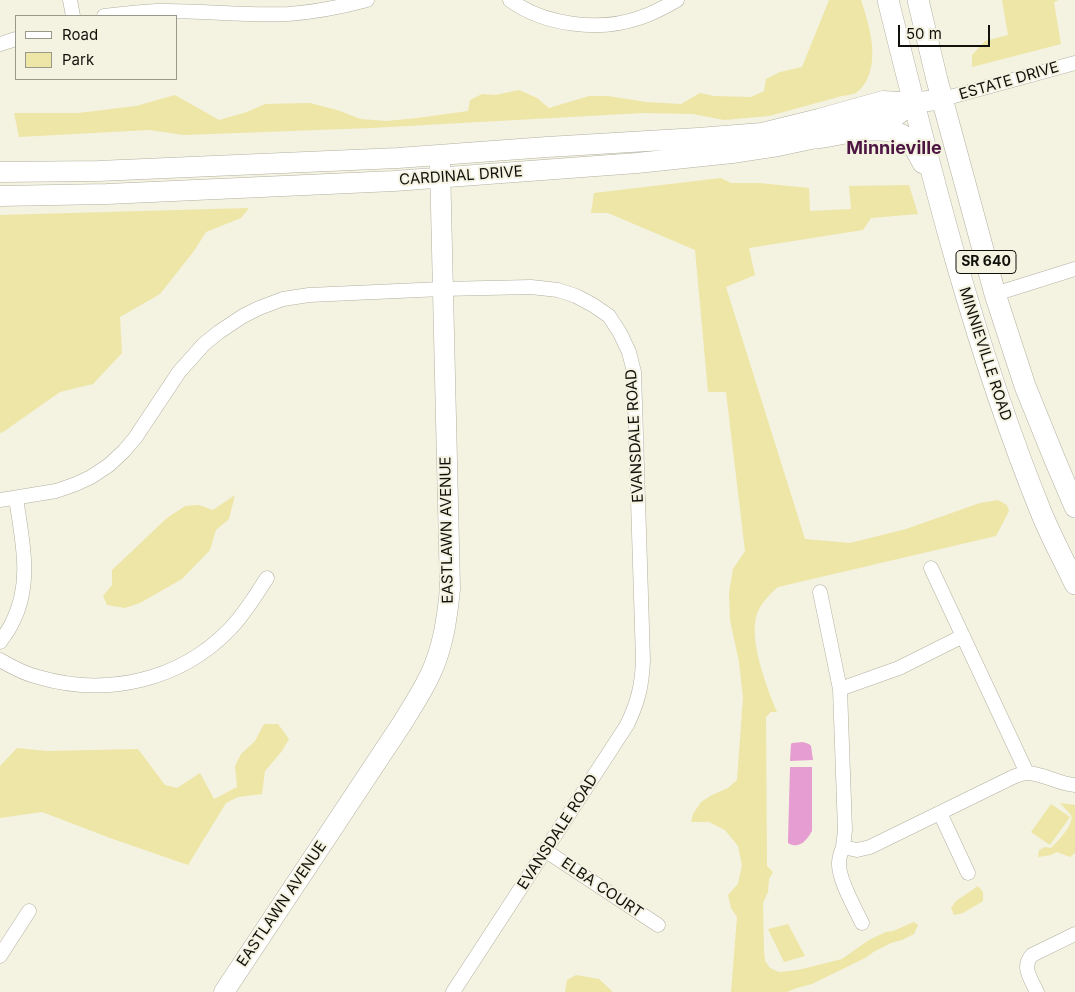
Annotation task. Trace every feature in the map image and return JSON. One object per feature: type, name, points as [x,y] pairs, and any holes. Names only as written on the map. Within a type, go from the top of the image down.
[{"type":"main road","name":"MINNIEVILLE ROAD","points":[[888,0],[936,190],[970,309],[1002,407],[1042,514],[1075,584]]},
{"type":"main road","name":"MINNIEVILLE ROAD","points":[[918,0],[994,294],[1025,386],[1075,507]]},
{"type":"main road","name":"CARDINAL DRIVE","points":[[0,172],[107,171],[440,155],[698,138],[762,133],[883,101],[943,100]]},
{"type":"main road","name":"CARDINAL DRIVE","points":[[0,196],[107,194],[394,181],[637,163],[732,153],[816,138],[897,115],[913,102]]},
{"type":"main road","points":[[816,138],[874,130],[885,130],[900,134],[913,145],[936,190]]},
{"type":"main road","name":"EASTLAWN AVENUE","points":[[224,992],[403,722],[430,675],[447,620],[450,589],[440,155]]},
{"type":"street","points":[[70,0],[73,15]]},
{"type":"street","points":[[112,15],[158,11],[287,14],[313,12],[367,0]]},
{"type":"street","points":[[510,0],[532,13],[553,20],[598,25],[638,19],[658,11],[677,0]]},
{"type":"street","points":[[0,44],[15,39]]},
{"type":"street","name":"ESTATE DRIVE","points":[[943,100],[1075,63]]},
{"type":"street","points":[[994,294],[1075,269]]},
{"type":"street","name":"EVANSDALE ROAD","points":[[0,500],[56,491],[76,484],[108,465],[135,438],[179,372],[204,344],[251,312],[284,300],[309,295],[538,287],[558,290],[576,296],[594,305],[609,316],[629,352],[634,372],[643,660],[640,694],[628,725],[453,992]]},
{"type":"street","points":[[0,642],[12,623],[24,590],[24,554],[16,498]]},
{"type":"street","points":[[931,568],[1027,773]]},
{"type":"street","points":[[0,660],[37,677],[69,684],[113,685],[137,682],[158,676],[195,658],[230,630],[267,578]]},
{"type":"street","points":[[820,592],[840,689],[845,830],[839,870],[842,881],[862,923]]},
{"type":"street","points":[[840,689],[899,668],[962,636]]},
{"type":"street","points":[[843,847],[857,850],[870,847],[1013,777],[1027,773],[1075,786]]},
{"type":"street","points":[[940,813],[968,873]]},
{"type":"street","name":"ELBA COURT","points":[[546,851],[658,925]]},
{"type":"street","points":[[0,956],[29,911]]},
{"type":"street","points":[[1037,992],[1026,969],[1030,957],[1032,954],[1075,934]]},
{"type":"green space","points":[[829,0],[861,0],[872,45],[871,67],[866,81],[854,94],[769,116],[724,120],[693,114],[643,113],[371,128],[184,135],[149,130],[19,137],[14,113],[78,113],[136,106],[175,95],[219,120],[247,112],[265,104],[310,103],[361,119],[386,121],[468,111],[470,100],[482,94],[495,95],[519,90],[537,98],[549,108],[589,96],[608,96],[646,102],[681,104],[700,93],[714,96],[751,97],[764,91],[766,79],[780,72],[802,67]]},
{"type":"green space","points":[[1002,0],[1059,0],[1054,2],[1061,44],[972,67],[972,55],[985,41],[1008,35]]},
{"type":"green space","points":[[721,178],[731,183],[759,183],[809,188],[810,211],[851,209],[849,186],[909,185],[918,214],[871,218],[863,230],[749,248],[755,275],[726,287],[805,539],[850,543],[906,529],[980,503],[998,500],[1007,505],[1009,511],[996,536],[778,587],[766,599],[757,614],[755,636],[757,649],[768,690],[777,712],[771,712],[766,717],[767,866],[773,872],[769,879],[768,892],[763,903],[765,961],[770,968],[779,972],[798,970],[842,959],[869,940],[886,932],[914,922],[918,925],[914,934],[891,943],[812,984],[787,992],[731,992],[737,917],[731,908],[728,895],[738,884],[742,865],[738,846],[725,830],[709,822],[691,822],[693,814],[701,802],[728,788],[737,780],[743,697],[739,662],[730,620],[729,592],[733,569],[745,551],[726,392],[708,392],[695,250],[608,213],[591,213],[594,193]]},
{"type":"green space","points":[[249,208],[241,218],[206,232],[194,251],[160,294],[120,317],[122,353],[93,384],[60,392],[0,433],[0,215]]},
{"type":"green space","points":[[235,495],[229,519],[216,530],[210,550],[182,579],[140,603],[125,608],[107,605],[103,596],[112,585],[112,570],[167,518],[185,506],[199,505],[213,510]]},
{"type":"green space","points":[[264,724],[278,724],[289,739],[282,751],[265,771],[262,794],[238,797],[226,803],[188,865],[42,812],[0,818],[0,766],[17,748],[47,751],[138,749],[165,785],[177,788],[200,773],[214,799],[237,787],[235,766],[241,754],[255,741]]},
{"type":"green space","points":[[1060,803],[1075,805],[1075,853],[1070,857],[1057,852],[1038,857],[1039,850],[1045,847],[1051,848],[1065,833],[1072,819],[1071,815]]},
{"type":"green space","points":[[1051,804],[1070,817],[1050,845],[1031,832]]},
{"type":"green space","points":[[978,886],[983,892],[983,901],[963,913],[954,915],[951,908],[956,901]]},
{"type":"green space","points":[[788,924],[805,956],[784,962],[768,929]]},
{"type":"green space","points":[[576,975],[599,979],[613,992],[565,992],[567,980]]},
{"type":"shaded area","points":[[803,742],[811,746],[813,760],[790,761],[791,744]]},
{"type":"shaded area","points":[[790,767],[812,767],[812,831],[808,838],[799,845],[788,843]]},
{"type":"district","name":"Minnieville","points":[[894,149]]}]
